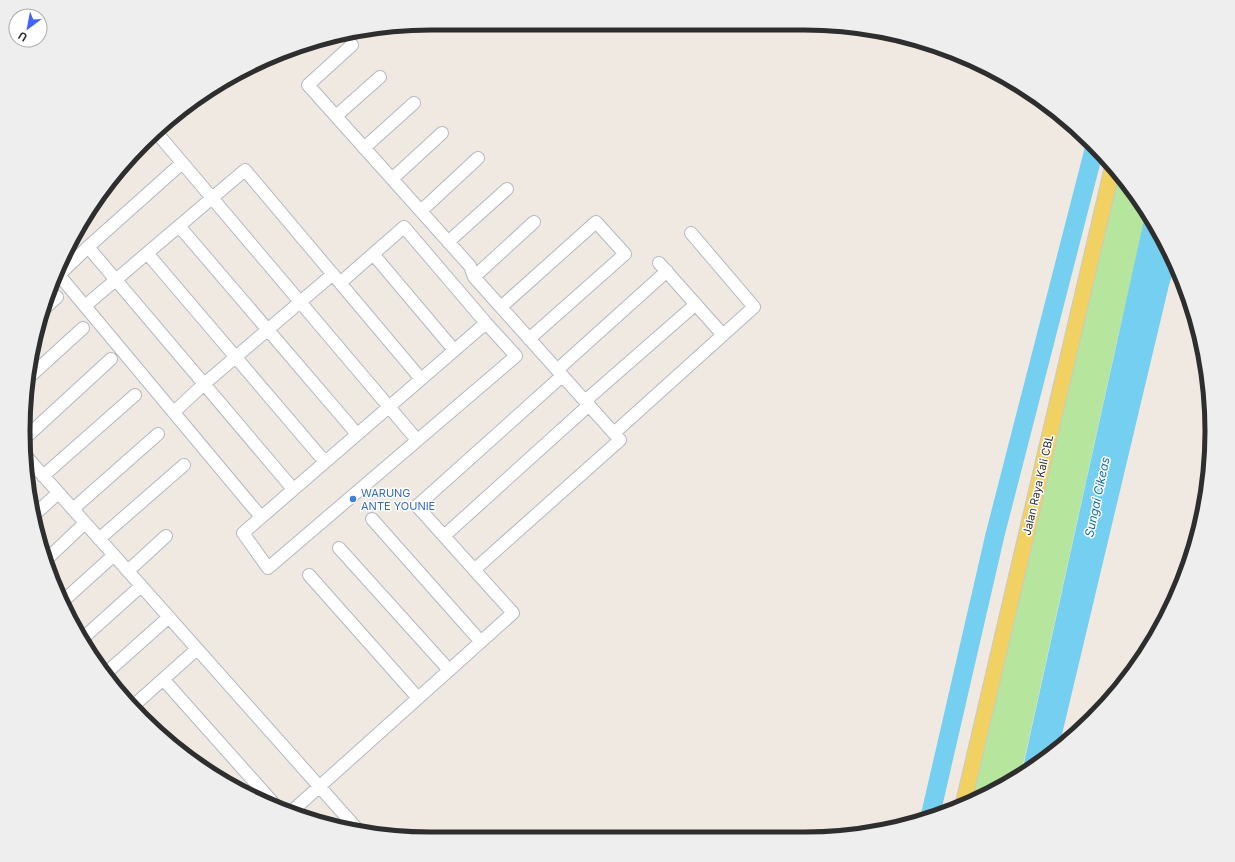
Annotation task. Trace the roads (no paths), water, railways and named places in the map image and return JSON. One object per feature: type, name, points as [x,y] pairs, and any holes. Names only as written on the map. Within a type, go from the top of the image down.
[{"type":"main road","name":"Jalan Raya Kali CBL","points":[[965,798],[1111,174]]},
{"type":"street","points":[[352,45],[308,85],[470,266],[474,277],[620,440],[474,570]]},
{"type":"street","points":[[336,116],[380,77]]},
{"type":"street","points":[[364,148],[414,103]]},
{"type":"street","points":[[392,179],[442,133]]},
{"type":"street","points":[[160,136],[417,440]]},
{"type":"street","points":[[421,211],[478,158]]},
{"type":"street","points":[[64,270],[182,163]]},
{"type":"street","points":[[84,306],[245,170],[421,379]]},
{"type":"street","points":[[448,242],[507,189]]},
{"type":"street","points":[[474,277],[534,222]]},
{"type":"street","points":[[501,307],[596,222],[625,254],[530,339]]},
{"type":"street","points":[[179,226],[357,434]]},
{"type":"street","points":[[174,412],[204,384],[300,302],[373,254],[404,227],[516,356],[268,568],[243,532],[486,323]]},
{"type":"street","points":[[614,433],[754,307],[691,234]]},
{"type":"street","points":[[88,247],[293,489]]},
{"type":"street","points":[[147,253],[325,462]]},
{"type":"street","points":[[373,254],[454,350]]},
{"type":"street","points":[[295,808],[513,613],[417,506],[560,373],[663,267],[723,335]]},
{"type":"street","points":[[61,278],[261,517]]},
{"type":"street","points":[[51,303],[57,297]]},
{"type":"street","points":[[444,536],[696,304]]},
{"type":"street","points":[[34,373],[84,328]]},
{"type":"street","points":[[30,433],[111,359]]},
{"type":"street","points":[[43,476],[135,395]]},
{"type":"street","points":[[73,509],[158,434]]},
{"type":"street","points":[[99,538],[184,464]]},
{"type":"street","points":[[32,465],[320,786],[348,823]]},
{"type":"street","points":[[38,511],[58,493]]},
{"type":"street","points":[[372,519],[481,642]]},
{"type":"street","points":[[50,555],[85,523]]},
{"type":"street","points":[[128,571],[166,536]]},
{"type":"street","points":[[339,548],[449,670]]},
{"type":"street","points":[[67,598],[114,555]]},
{"type":"street","points":[[309,575],[418,698]]},
{"type":"street","points":[[86,635],[141,586]]},
{"type":"street","points":[[109,670],[169,617]]},
{"type":"street","points":[[136,702],[197,649]]},
{"type":"street","points":[[163,679],[268,797]]},
{"type":"water","name":"Sungai Cikeas","points":[[1144,220],[1164,254],[1172,274],[1061,738],[1023,766]]},
{"type":"waterway","points":[[931,811],[995,535],[1093,153]]},
{"type":"place","name":"WARUNG ANTE YOUNIE","points":[[353,499]]}]
